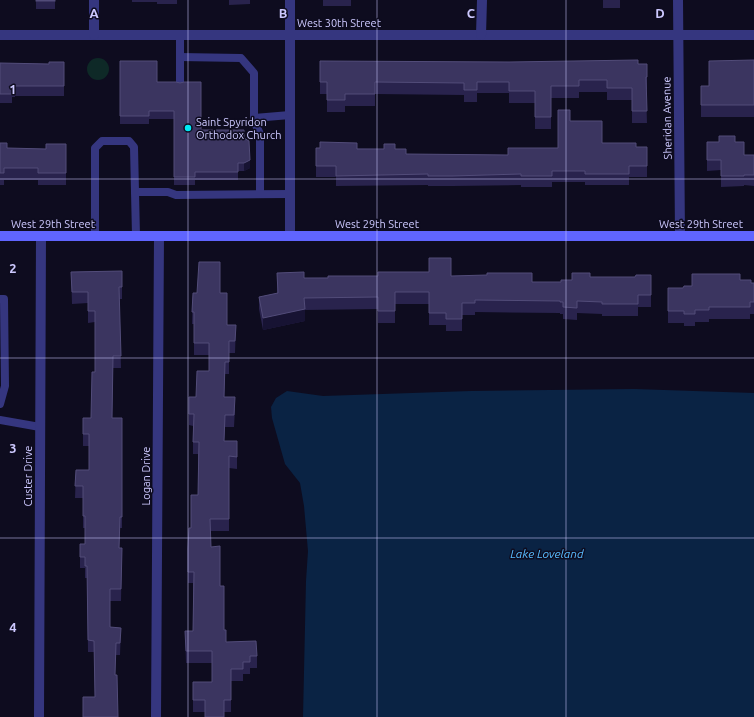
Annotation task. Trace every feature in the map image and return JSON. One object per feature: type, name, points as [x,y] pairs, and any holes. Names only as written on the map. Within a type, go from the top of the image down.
[{"type":"main road","name":"West 29th Street","points":[[0,236],[754,236]]},
{"type":"street","points":[[94,0],[94,35]]},
{"type":"street","points":[[290,0],[290,236]]},
{"type":"street","points":[[481,35],[482,0]]},
{"type":"street","name":"Sheridan Avenue","points":[[678,0],[680,236]]},
{"type":"street","name":"West 30th Street","points":[[0,35],[754,35]]},
{"type":"street","name":"Custer Drive","points":[[39,717],[41,236]]},
{"type":"street","name":"Logan Drive","points":[[156,717],[159,236]]},
{"type":"lane","points":[[180,35],[180,86]]},
{"type":"lane","points":[[180,57],[241,58],[254,72],[254,118],[260,134],[260,194]]},
{"type":"lane","points":[[254,118],[290,115]]},
{"type":"lane","points":[[94,236],[95,148],[102,141],[129,141],[134,147],[136,236]]},
{"type":"lane","points":[[135,192],[168,192],[176,195],[290,194]]},
{"type":"lane","points":[[0,299],[4,300],[5,386],[0,404]]},
{"type":"lane","points":[[0,420],[40,427]]},
{"type":"green space","points":[[98,58],[106,61],[109,69],[106,77],[98,80],[90,77],[87,69],[90,61]]},
{"type":"water","name":"Lake Loveland","points":[[634,389],[754,393],[754,717],[303,717],[308,551],[304,506],[300,483],[285,464],[272,418],[271,407],[276,398],[287,391],[323,396],[471,391]]},
{"type":"building","points":[[55,0],[55,1],[36,1]]},
{"type":"building","points":[[638,60],[638,64],[647,64],[647,111],[632,111],[632,88],[607,88],[607,80],[579,80],[579,86],[551,86],[551,117],[535,117],[535,91],[509,91],[509,82],[477,82],[477,90],[464,90],[464,83],[375,82],[375,94],[345,94],[345,100],[327,100],[327,82],[320,82],[320,61],[509,62]]},
{"type":"building","points":[[754,60],[754,105],[701,105],[701,86],[709,86],[709,61]]},
{"type":"building","name":"Saint Spyridon Orthodox Church","points":[[120,61],[157,61],[157,82],[201,82],[201,130],[244,130],[244,138],[249,141],[250,160],[244,163],[238,163],[238,172],[195,172],[195,177],[174,177],[174,111],[149,111],[149,116],[120,116]]},
{"type":"building","points":[[49,62],[64,62],[64,86],[15,86],[12,87],[12,94],[0,94],[0,63],[49,64]]},
{"type":"building","points":[[558,110],[570,110],[570,121],[602,121],[602,143],[636,143],[636,147],[647,147],[647,166],[629,166],[629,174],[585,174],[585,171],[552,171],[552,176],[521,176],[521,174],[428,176],[428,174],[336,176],[336,166],[316,166],[316,148],[320,148],[320,142],[357,143],[357,149],[384,149],[384,144],[395,144],[395,149],[406,149],[406,154],[508,155],[508,148],[558,148]]},
{"type":"building","points":[[719,136],[735,136],[735,142],[744,142],[744,155],[754,155],[754,175],[721,176],[721,160],[707,160],[707,142],[719,142]]},
{"type":"building","points":[[0,143],[7,143],[7,148],[46,149],[46,144],[66,144],[66,173],[38,173],[38,168],[4,168],[4,173],[0,173]]},
{"type":"building","points":[[429,258],[451,258],[451,276],[487,275],[487,273],[532,273],[532,282],[561,282],[561,280],[572,280],[572,273],[590,273],[590,277],[635,277],[636,275],[651,275],[651,295],[638,295],[638,304],[602,304],[602,302],[577,301],[577,308],[563,307],[563,302],[560,301],[475,300],[475,303],[462,303],[462,319],[446,319],[446,313],[429,313],[429,292],[395,292],[395,311],[378,311],[378,297],[304,298],[305,309],[263,318],[259,297],[278,293],[277,273],[304,272],[304,278],[328,278],[328,276],[378,276],[378,272],[429,272]]},
{"type":"building","points":[[199,262],[220,262],[220,293],[227,293],[227,325],[236,325],[235,341],[229,341],[229,362],[225,362],[224,397],[235,397],[234,415],[225,415],[224,441],[237,441],[237,457],[229,456],[229,519],[210,519],[211,547],[220,546],[220,586],[224,586],[224,630],[226,630],[226,642],[256,641],[257,656],[250,656],[250,662],[243,662],[243,669],[231,669],[231,700],[224,700],[224,717],[205,717],[205,700],[193,700],[193,682],[212,682],[212,651],[186,651],[185,631],[193,631],[194,572],[188,572],[188,549],[189,528],[191,528],[191,495],[198,495],[199,442],[193,442],[194,414],[189,414],[189,397],[196,397],[197,371],[209,371],[209,343],[194,343],[194,312],[192,312],[193,293],[197,293]]},
{"type":"building","points":[[122,271],[122,287],[119,287],[121,356],[113,356],[112,418],[122,418],[122,517],[120,517],[119,548],[122,548],[121,589],[110,589],[110,627],[121,628],[120,643],[116,643],[115,675],[117,675],[118,717],[83,717],[83,697],[95,697],[94,641],[88,640],[87,566],[85,566],[85,557],[80,557],[80,544],[85,544],[83,486],[75,486],[76,470],[89,470],[89,434],[83,434],[83,418],[91,418],[92,372],[95,372],[95,311],[88,311],[88,292],[72,292],[71,272]]},
{"type":"building","points":[[692,274],[740,274],[740,280],[751,280],[751,283],[754,283],[754,302],[750,302],[750,307],[709,307],[709,310],[695,310],[695,314],[684,314],[684,311],[668,311],[668,288],[683,288],[684,286],[692,286]]},
{"type":"place","name":"Saint Spyridon Orthodox Church","points":[[188,128]]}]
